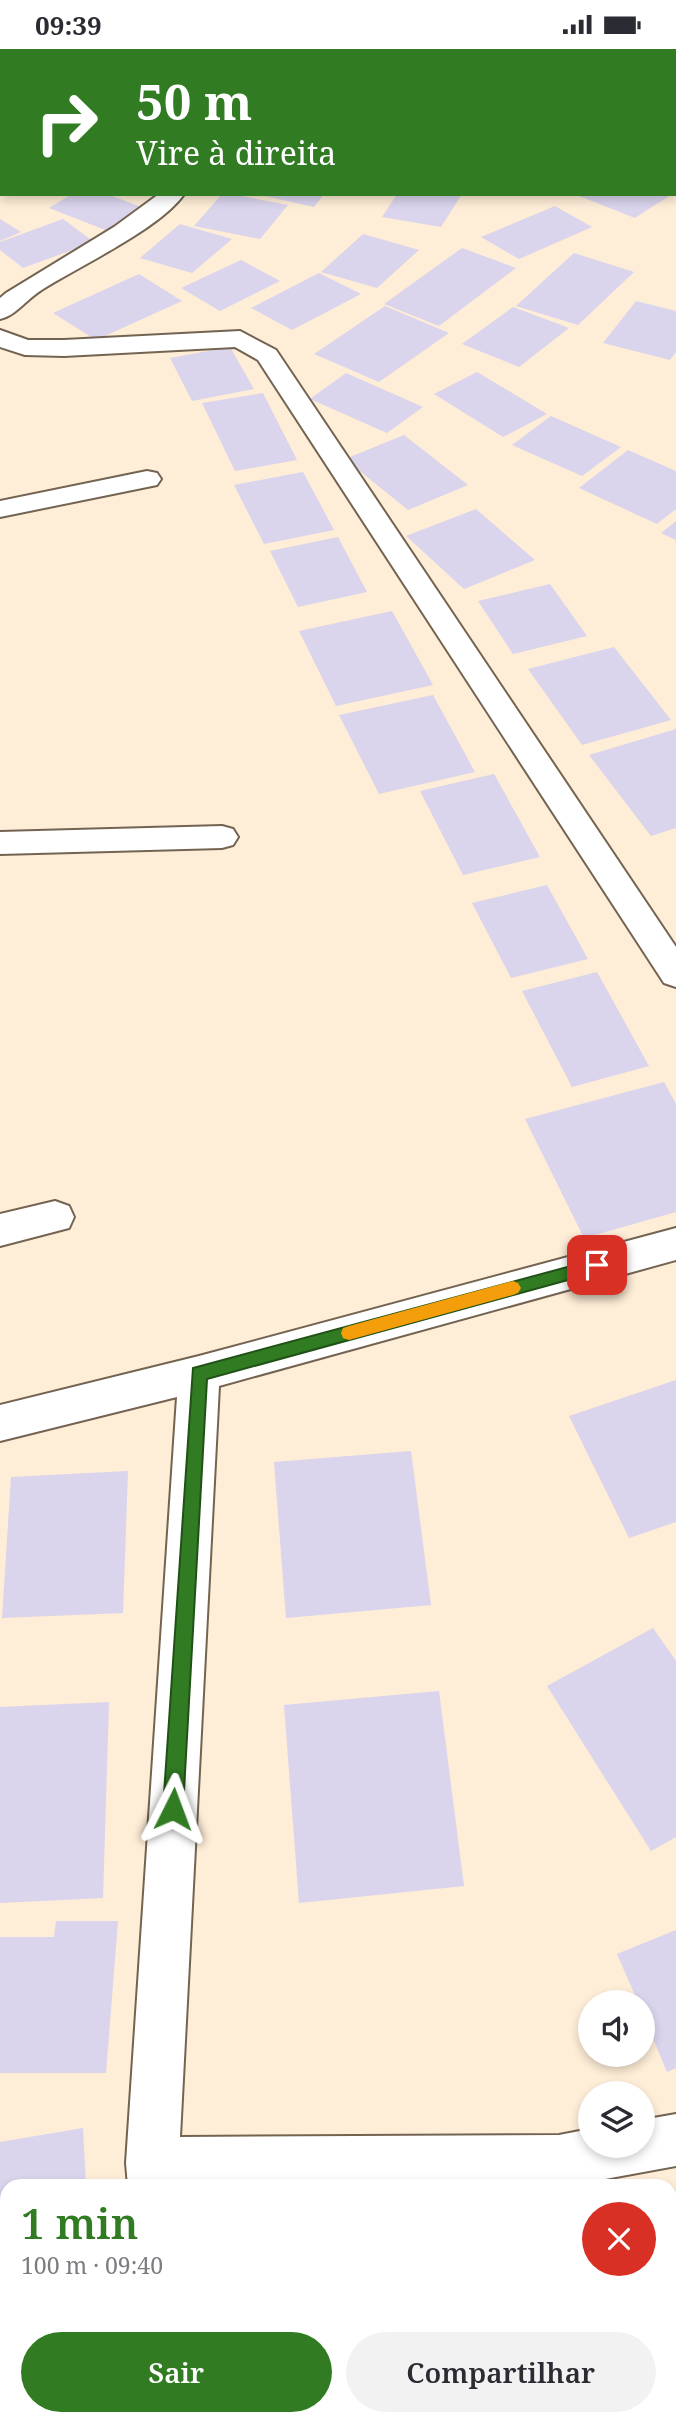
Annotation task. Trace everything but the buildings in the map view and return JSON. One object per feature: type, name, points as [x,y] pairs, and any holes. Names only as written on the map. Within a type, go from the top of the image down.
[{"type":"street","points":[[0,312],[15,295],[157,209],[171,196]]},
{"type":"street","points":[[0,338],[26,347],[64,348],[240,339],[267,355],[676,974]]},
{"type":"street","points":[[0,509],[147,479]]},
{"type":"street","points":[[0,843],[222,837]]},
{"type":"street","points":[[0,1230],[55,1217]]},
{"type":"street","points":[[0,1423],[199,1374],[676,1244]]},
{"type":"street","points":[[199,1374],[153,2175],[559,2161],[676,2140]]},
{"type":"slow traffic","points":[[349,1333],[513,1288]]},
{"type":"route","points":[[173,1809],[199,1374],[597,1265]]}]
